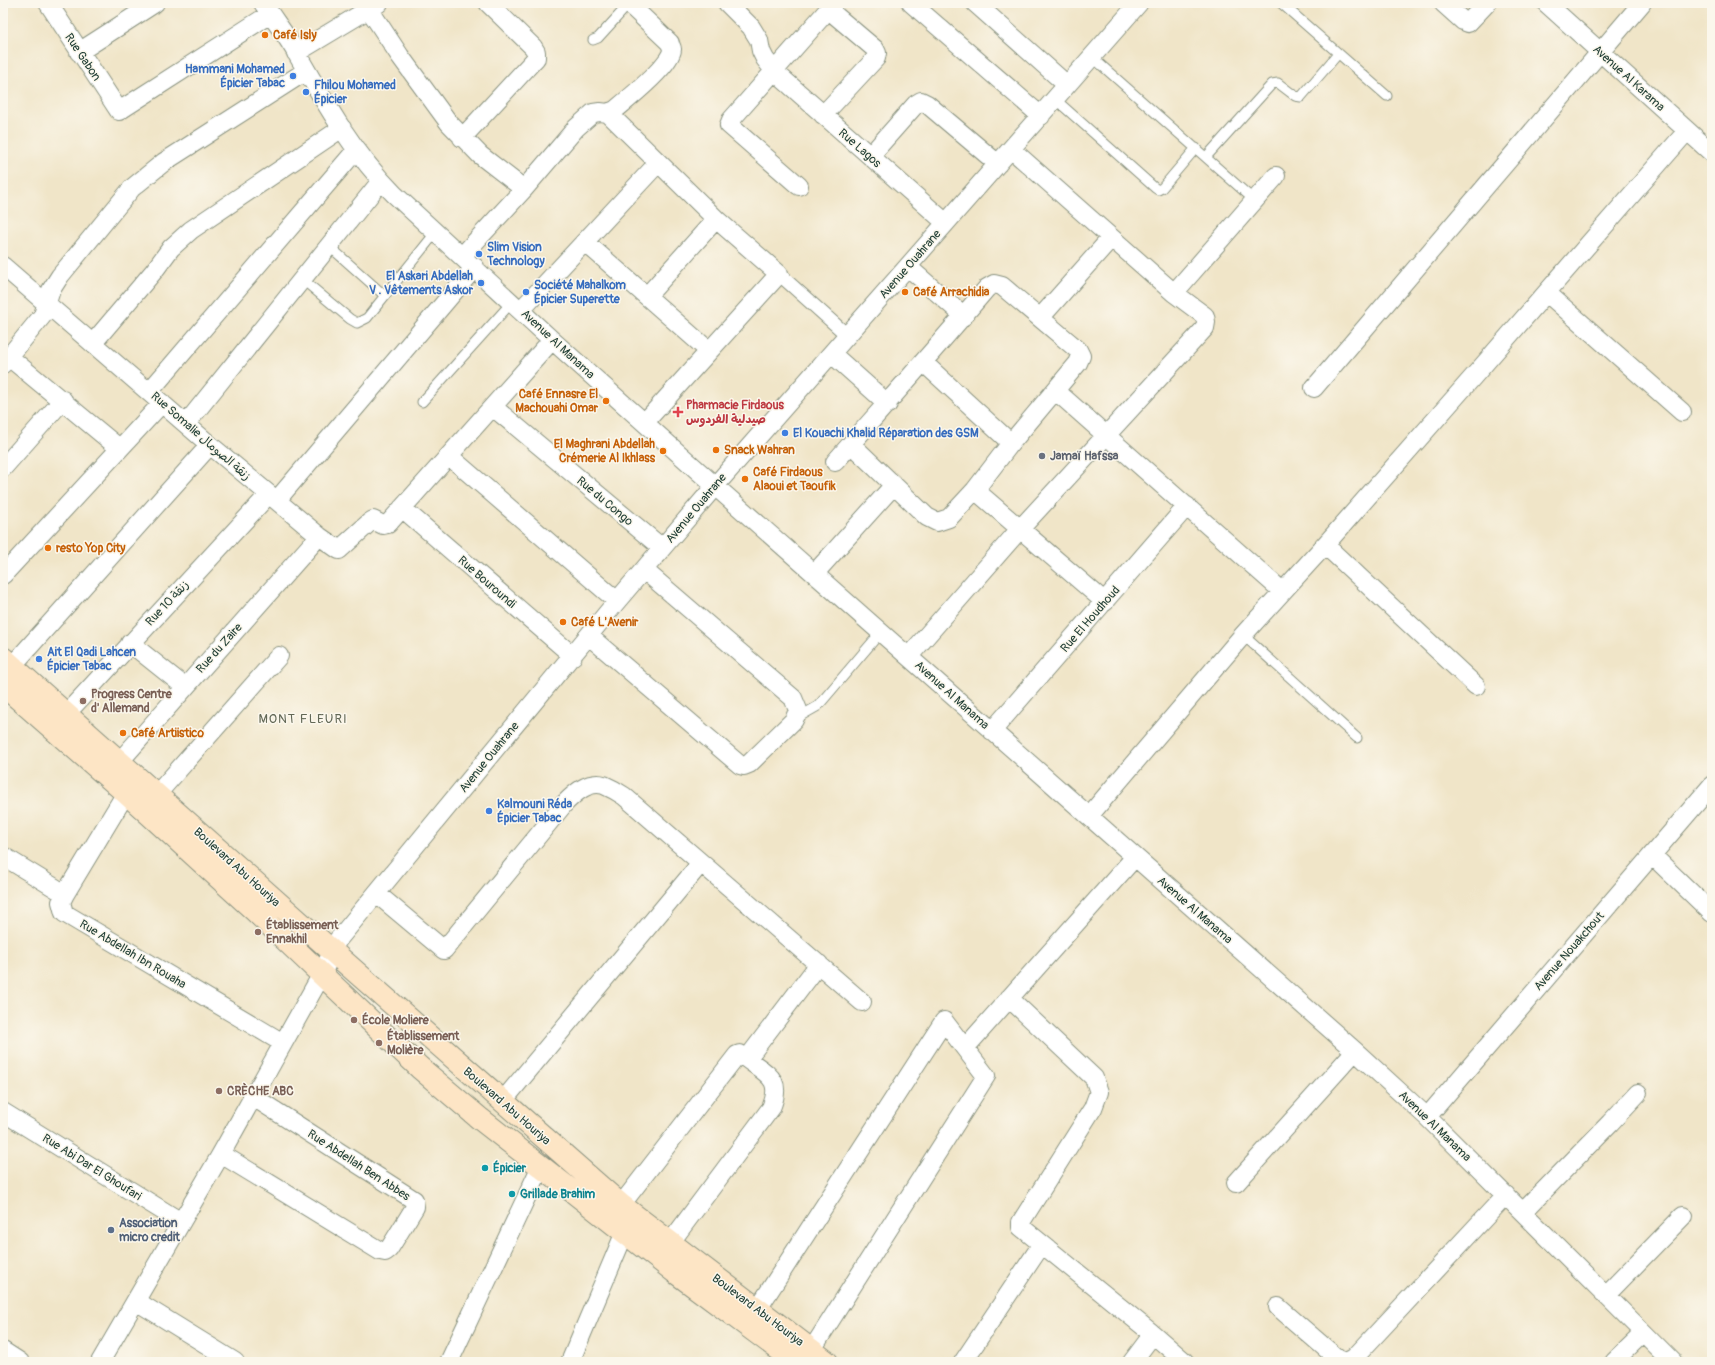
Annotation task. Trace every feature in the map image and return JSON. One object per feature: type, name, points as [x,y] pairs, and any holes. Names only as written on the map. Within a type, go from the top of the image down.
[{"type":"main road","name":"Boulevard Abu Houriya","points":[[6,670],[66,714],[157,794],[261,903],[322,974],[420,1068],[478,1118],[625,1232],[811,1358]]},
{"type":"main road","name":"Boulevard Abu Houriya","points":[[6,670],[126,793],[261,903],[332,951],[621,1205],[757,1310],[811,1358]]},
{"type":"street","name":"Rue Gabon","points":[[48,3],[119,111],[266,8]]},
{"type":"street","points":[[79,52],[155,3]]},
{"type":"street","points":[[462,138],[536,58],[536,52],[533,47],[488,3]]},
{"type":"street","points":[[628,3],[670,43],[672,49],[670,57],[663,66],[616,110],[608,113],[716,219],[848,336]]},
{"type":"street","name":"Rue Lagos","points":[[727,3],[751,27],[759,40],[761,51],[765,59],[775,72],[946,223]]},
{"type":"street","points":[[911,3],[1041,116]]},
{"type":"street","points":[[975,3],[1067,85]]},
{"type":"street","name":"Avenue Ouahrane","points":[[100,1362],[221,1154],[252,1096],[322,974],[337,942],[662,548],[1041,116],[1138,3]]},
{"type":"street","points":[[1443,3],[1463,21],[1468,23],[1487,3]]},
{"type":"street","name":"Avenue Al Karama","points":[[1546,3],[1712,153]]},
{"type":"street","points":[[1314,388],[1642,3]]},
{"type":"street","points":[[296,53],[374,6],[434,103],[449,123],[480,155],[524,189]]},
{"type":"street","points":[[799,186],[729,125],[731,120],[832,6],[876,49],[877,53],[876,58],[823,115]]},
{"type":"street","name":"Avenue Al Manama","points":[[266,8],[296,53],[342,128],[381,181],[552,340],[715,486],[1355,1051],[1427,1117],[1673,1362]]},
{"type":"street","points":[[119,448],[63,400],[6,360],[43,315],[51,290],[60,276],[132,188],[164,162],[306,71]]},
{"type":"street","points":[[870,156],[916,104],[921,101],[927,104],[998,164]]},
{"type":"street","name":"Rue 10 زنقة","points":[[66,714],[130,643],[273,497],[468,262],[524,189],[582,123],[593,113],[608,113]]},
{"type":"street","points":[[93,343],[154,271],[171,248],[191,230],[342,128]]},
{"type":"street","points":[[1089,816],[1243,635],[1325,545],[1547,293],[1687,131]]},
{"type":"street","points":[[6,565],[119,448],[156,398],[357,149]]},
{"type":"street","points":[[909,656],[1020,529],[1205,328],[1205,316],[1174,293],[1011,149]]},
{"type":"street","points":[[517,306],[585,242],[658,163]]},
{"type":"street","points":[[1174,293],[1276,176]]},
{"type":"street","points":[[186,424],[381,181]]},
{"type":"street","points":[[647,296],[716,219]]},
{"type":"street","points":[[1040,318],[1111,238]]},
{"type":"street","points":[[585,242],[709,351]]},
{"type":"street","name":"Rue Somalie زنقة الصومال","points":[[3,266],[210,445],[319,536],[339,550],[370,522],[373,520],[386,525],[402,508]]},
{"type":"street","points":[[908,267],[964,316]]},
{"type":"street","points":[[644,422],[779,274]]},
{"type":"street","points":[[835,462],[851,444],[888,404],[924,363],[987,288],[994,284],[1002,286],[1078,350],[1081,356],[1078,363],[1056,391],[1011,443],[975,490],[948,518],[937,522],[927,516],[851,444]]},
{"type":"street","points":[[1547,293],[1682,412]]},
{"type":"street","points":[[402,508],[552,340]]},
{"type":"street","points":[[832,354],[888,404]]},
{"type":"street","points":[[924,363],[1011,443]]},
{"type":"street","points":[[1056,391],[1282,591]]},
{"type":"street","points":[[3,468],[63,400]]},
{"type":"street","name":"Rue du Congo","points":[[493,407],[662,548]]},
{"type":"street","points":[[6,670],[210,445]]},
{"type":"street","points":[[449,456],[617,601]]},
{"type":"street","points":[[815,573],[894,485]]},
{"type":"street","points":[[975,490],[1105,602]]},
{"type":"street","name":"Rue El Houdhoud","points":[[992,731],[1187,506]]},
{"type":"street","name":"Rue Bouroundi","points":[[402,508],[573,656]]},
{"type":"street","name":"Rue du Zaire","points":[[120,761],[319,536]]},
{"type":"street","points":[[1325,545],[1476,686]]},
{"type":"street","points":[[589,636],[740,765],[744,766],[749,764],[794,720],[798,710],[793,698],[644,570]]},
{"type":"street","points":[[130,643],[185,687]]},
{"type":"street","points":[[157,794],[279,656]]},
{"type":"street","points":[[377,894],[444,950],[560,809],[575,793],[587,785],[603,785],[624,796],[862,1002]]},
{"type":"street","name":"Avenue Nouakchout","points":[[1427,1117],[1712,785]]},
{"type":"street","points":[[3,856],[65,894],[126,793]]},
{"type":"street","points":[[1652,855],[1712,913]]},
{"type":"street","points":[[964,1048],[1135,857]]},
{"type":"street","points":[[502,1102],[701,863]]},
{"type":"street","name":"Rue Abdellah Ibn Rouaha","points":[[65,894],[61,902],[64,913],[283,1044]]},
{"type":"street","points":[[746,1059],[819,964]]},
{"type":"street","points":[[1009,998],[1089,1073],[1098,1084],[1099,1092],[1093,1108],[1020,1225],[1023,1231],[1042,1244],[1153,1334],[1185,1362]]},
{"type":"street","points":[[757,1310],[944,1021],[986,1076],[811,1358]]},
{"type":"street","points":[[1236,1183],[1355,1051]]},
{"type":"street","points":[[621,1205],[737,1055],[740,1054],[768,1075],[775,1084],[776,1095],[771,1108],[670,1244]]},
{"type":"street","points":[[1523,1212],[1638,1093]]},
{"type":"street","name":"Rue Abdellah Ben Abbes","points":[[221,1154],[380,1251],[385,1252],[388,1249],[415,1207],[414,1200],[252,1096]]},
{"type":"street","name":"Rue Abi Dar El Ghoufari","points":[[3,1112],[181,1222]]},
{"type":"street","points":[[449,1362],[541,1166]]},
{"type":"street","points":[[1278,1307],[1338,1359],[1346,1362],[1356,1360],[1506,1195]]},
{"type":"street","points":[[1606,1295],[1682,1216]]},
{"type":"street","points":[[570,1362],[625,1232]]},
{"type":"street","points":[[963,1362],[1042,1244]]},
{"type":"street","points":[[136,1301],[235,1362]]},
{"type":"street","points":[[1614,1362],[1644,1333]]},
{"type":"street","points":[[1132,1362],[1153,1334]]},
{"type":"street","points":[[3,1351],[20,1362]]},
{"type":"lane","points":[[593,40],[598,38],[628,3]]},
{"type":"lane","points":[[1281,3],[1387,96]]},
{"type":"lane","points":[[1206,157],[1272,84],[1278,82],[1295,96],[1301,96],[1338,54]]},
{"type":"lane","points":[[1092,57],[1254,200]]},
{"type":"lane","points":[[1055,99],[1158,190],[1162,188],[1196,148]]},
{"type":"lane","points":[[302,279],[356,323],[367,318],[436,232]]},
{"type":"lane","points":[[329,246],[384,295]]},
{"type":"lane","points":[[422,402],[517,306]]},
{"type":"lane","points":[[794,720],[818,706],[881,632]]},
{"type":"lane","points":[[1243,635],[1357,738]]},
{"type":"place","name":"Café Isly","points":[[265,35]]},
{"type":"place","name":"Hammani Mohamed Épicier Tabac","points":[[293,76]]},
{"type":"place","name":"Fhilou Mohamed Épicier","points":[[306,92]]},
{"type":"place","name":"Slim Vision Technology","points":[[479,254]]},
{"type":"place","name":"El Askari Abdellah V . Vêtements Askor","points":[[481,283]]},
{"type":"place","name":"Société Mahalkom Épicier Superette","points":[[526,292]]},
{"type":"place","name":"Café Arrachidia","points":[[905,292]]},
{"type":"place","name":"Café Ennasre El Machouahi Omar","points":[[606,401]]},
{"type":"place","name":"Pharmacie Firdaous صيدلية الفردوس","points":[[678,412]]},
{"type":"place","name":"El Kouachi Khalid Réparation des GSM","points":[[785,433]]},
{"type":"place","name":"Snack Wahran","points":[[716,450]]},
{"type":"place","name":"El Maghrani Abdellah Crémerie Al Ikhlass","points":[[663,451]]},
{"type":"place","name":"Jamaï Hafssa","points":[[1042,456]]},
{"type":"place","name":"Café Firdaous Alaoui et Taoufik","points":[[745,479]]},
{"type":"place","name":"resto Yop City","points":[[48,548]]},
{"type":"place","name":"Café L'Avenir","points":[[563,622]]},
{"type":"place","name":"Ait El Qadi Lahcen Épicier Tabac","points":[[39,659]]},
{"type":"place","name":"Progress Centre d' Allemand","points":[[83,701]]},
{"type":"place","name":"Café Artiistico","points":[[123,733]]},
{"type":"place","name":"Kalmouni Réda Épicier Tabac","points":[[489,811]]},
{"type":"place","name":"Établissement Ennakhil","points":[[258,932]]},
{"type":"place","name":"École Moliere","points":[[354,1020]]},
{"type":"place","name":"Établissement Molière","points":[[379,1043]]},
{"type":"place","name":"CRÈCHE ABC","points":[[219,1091]]},
{"type":"place","name":"Épicier","points":[[485,1168]]},
{"type":"place","name":"Grillade Brahim","points":[[512,1194]]},
{"type":"place","name":"Association micro credit","points":[[111,1230]]},
{"type":"district","name":"MONT FLEURI","points":[[303,718]]}]
